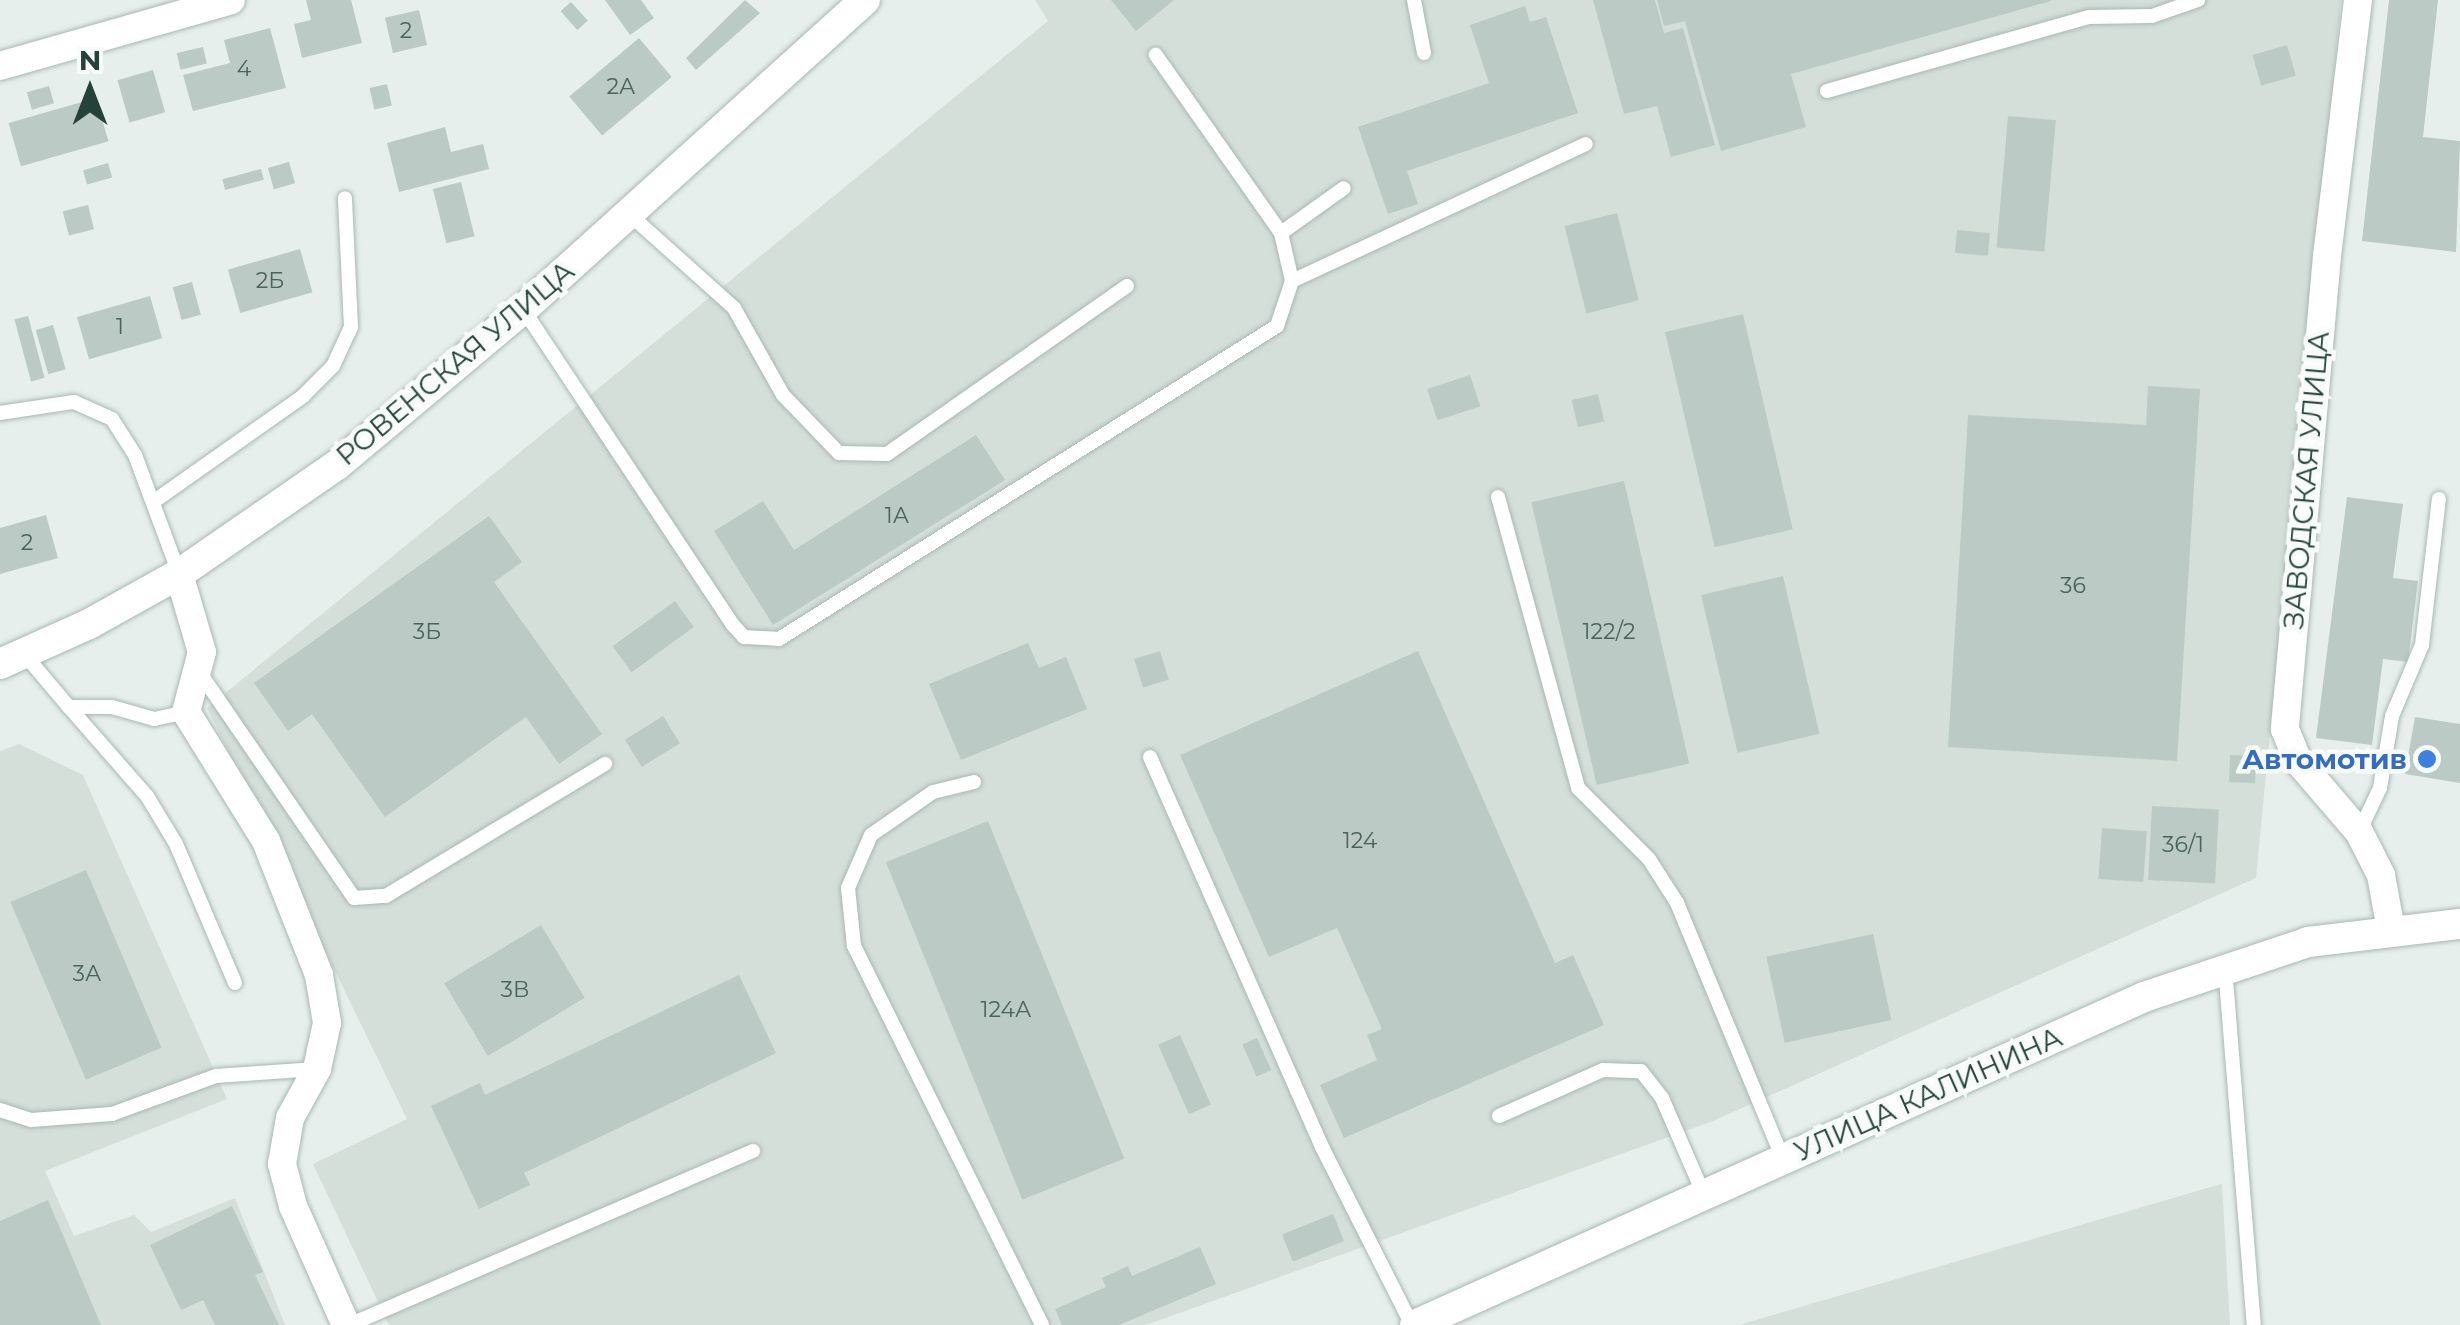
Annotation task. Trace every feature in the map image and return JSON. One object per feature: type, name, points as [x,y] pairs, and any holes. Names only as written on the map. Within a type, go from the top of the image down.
[{"type":"main road","name":"РОВЕНСКАЯ УЛИЦА","points":[[12,659],[179,574],[337,464],[523,309],[865,0]]},
{"type":"main road","name":"УЛИЦА КАЛИНИНА","points":[[1414,1325],[2225,966],[2308,942],[2460,924]]},
{"type":"street","points":[[0,66],[231,0]]},
{"type":"street","name":"ЗАВОДСКАЯ УЛИЦА","points":[[2358,0],[2327,256],[2285,729],[2298,761],[2359,832],[2381,875],[2391,930]]},
{"type":"street","points":[[179,574],[202,652],[186,712],[266,841],[320,976],[327,1023],[317,1069],[290,1118],[282,1164],[293,1206],[348,1325]]},
{"type":"lane","points":[[1414,0],[1424,53]]},
{"type":"lane","points":[[1827,91],[2089,18],[2152,16],[2198,0]]},
{"type":"lane","points":[[523,309],[732,624],[759,642],[779,639],[1277,326],[1292,281],[1281,234],[1156,55]]},
{"type":"lane","points":[[1292,281],[1586,144]]},
{"type":"lane","points":[[1281,234],[1344,188]]},
{"type":"lane","points":[[153,502],[303,396],[334,366],[351,327],[345,198]]},
{"type":"lane","points":[[628,213],[734,308],[783,395],[839,453],[886,454],[1126,286]]},
{"type":"lane","points":[[0,414],[52,402],[95,406],[126,436],[179,574]]},
{"type":"lane","points":[[1498,497],[1578,788],[1649,859],[1676,902],[1783,1160]]},
{"type":"lane","points":[[2359,832],[2380,788],[2392,716],[2422,645],[2439,499]]},
{"type":"lane","points":[[12,659],[69,707],[146,796],[176,844],[236,983]]},
{"type":"lane","points":[[198,670],[354,898],[386,896],[605,764]]},
{"type":"lane","points":[[69,707],[112,707],[154,719],[186,712]]},
{"type":"lane","points":[[1150,757],[1322,1147],[1414,1325]]},
{"type":"lane","points":[[974,782],[934,792],[871,835],[848,888],[854,946],[1042,1325]]},
{"type":"lane","points":[[2225,966],[2254,1325]]},
{"type":"lane","points":[[0,1110],[31,1120],[112,1114],[216,1076],[317,1069]]},
{"type":"lane","points":[[1499,1116],[1602,1070],[1641,1071],[1662,1098],[1704,1196]]},
{"type":"lane","points":[[348,1325],[753,1151]]},
{"type":"shaded area","points":[[1035,0],[2341,0],[2256,878],[1713,1121],[1146,1325],[389,1325],[313,1164],[407,1119],[207,708],[1048,21]]},
{"type":"shaded area","points":[[19,744],[83,775],[227,1099],[45,1171],[74,1236],[134,1215],[151,1232],[235,1198],[285,1325],[0,1325],[0,751]]},
{"type":"shaded area","points":[[2221,1184],[2230,1325],[1739,1325]]},
{"type":"building","points":[[306,0],[351,0],[362,43],[302,58],[294,24],[311,20]]},
{"type":"building","points":[[605,0],[641,0],[654,18],[630,35]]},
{"type":"building","points":[[745,0],[760,13],[696,70],[686,58]]},
{"type":"building","points":[[1111,0],[1174,0],[1136,31]]},
{"type":"building","points":[[1593,0],[1655,0],[1664,33],[1683,28],[1715,145],[1671,157],[1657,106],[1624,114]]},
{"type":"building","points":[[1657,0],[2051,1],[1791,74],[1806,127],[1721,151],[1685,21],[1664,26]]},
{"type":"building","points":[[2389,0],[2438,0],[2423,137],[2460,141],[2456,252],[2362,241]]},
{"type":"building","points":[[571,2],[588,21],[577,30],[561,11]]},
{"type":"building","points":[[1525,6],[1530,22],[1546,17],[1578,113],[1407,171],[1418,204],[1388,214],[1358,127],[1489,83],[1470,25]]},
{"type":"building","points":[[419,10],[427,45],[393,53],[385,18]]},
{"type":"building","points":[[270,28],[286,88],[193,111],[183,75],[230,63],[224,40]]},
{"type":"building","points":[[639,38],[672,77],[602,136],[569,96]]},
{"type":"building","points":[[2287,45],[2296,76],[2261,86],[2252,55]]},
{"type":"building","points":[[203,47],[207,64],[181,70],[177,53]]},
{"type":"building","points":[[153,70],[165,112],[130,122],[117,80]]},
{"type":"building","points":[[387,84],[392,105],[374,109],[369,88]]},
{"type":"building","points":[[49,86],[54,103],[32,110],[27,92]]},
{"type":"building","points":[[96,98],[108,141],[21,166],[9,123]]},
{"type":"building","points":[[2008,116],[2056,120],[2044,252],[1996,247]]},
{"type":"building","points":[[445,127],[451,152],[483,144],[489,169],[399,192],[387,143]]},
{"type":"building","points":[[289,162],[295,183],[274,189],[268,168]]},
{"type":"building","points":[[108,163],[112,177],[87,185],[83,170]]},
{"type":"building","points":[[261,169],[264,180],[225,190],[222,179]]},
{"type":"building","points":[[461,182],[475,236],[446,243],[433,189]]},
{"type":"building","points":[[88,205],[94,229],[69,236],[63,211]]},
{"type":"building","points":[[1617,213],[1639,300],[1586,313],[1565,226]]},
{"type":"building","points":[[1957,230],[1990,233],[1988,256],[1955,253]]},
{"type":"building","points":[[300,249],[312,292],[240,313],[228,270]]},
{"type":"building","points":[[192,282],[201,315],[181,320],[173,287]]},
{"type":"building","points":[[150,296],[162,338],[89,359],[77,317]]},
{"type":"building","points":[[1743,314],[1793,529],[1715,547],[1665,332]]},
{"type":"building","points":[[28,316],[45,378],[31,381],[14,320]]},
{"type":"building","points":[[53,325],[66,369],[48,374],[36,330]]},
{"type":"building","points":[[1470,375],[1480,406],[1437,420],[1427,389]]},
{"type":"building","points":[[2148,386],[2200,389],[2177,761],[1948,747],[1968,415],[2146,425]]},
{"type":"building","points":[[1598,394],[1604,421],[1578,427],[1572,400]]},
{"type":"building","points":[[976,435],[1005,480],[773,625],[714,531],[763,501],[794,550]]},
{"type":"building","points":[[1624,481],[1689,764],[1597,785],[1531,502]]},
{"type":"building","points":[[2347,497],[2403,504],[2393,578],[2418,581],[2408,662],[2383,659],[2372,745],[2316,738]]},
{"type":"building","points":[[46,515],[58,558],[0,574],[0,528]]},
{"type":"building","points":[[489,516],[522,562],[494,582],[602,734],[559,764],[526,717],[385,817],[312,714],[288,731],[254,683]]},
{"type":"building","points":[[1783,576],[1819,734],[1738,753],[1701,595]]},
{"type":"building","points":[[675,601],[694,627],[632,672],[613,646]]},
{"type":"building","points":[[1028,643],[1039,668],[1066,657],[1087,709],[961,760],[929,684]]},
{"type":"building","points":[[1160,651],[1169,680],[1143,688],[1134,659]]},
{"type":"building","points":[[1418,651],[1555,963],[1573,955],[1604,1025],[1344,1138],[1320,1085],[1377,1060],[1367,1035],[1382,1029],[1337,928],[1269,957],[1180,755]]},
{"type":"building","points":[[663,716],[680,743],[642,767],[625,740]]},
{"type":"building","points":[[2415,717],[2460,724],[2460,783],[2405,774]]},
{"type":"building","points":[[2230,755],[2256,756],[2255,783],[2229,782]]},
{"type":"building","points":[[2152,806],[2219,810],[2215,883],[2148,880]]},
{"type":"building","points":[[988,821],[1124,1158],[1022,1200],[886,862]]},
{"type":"building","points":[[2102,828],[2147,831],[2143,882],[2098,879]]},
{"type":"building","points":[[86,870],[161,1048],[86,1080],[11,902]]},
{"type":"building","points":[[541,925],[585,998],[488,1056],[444,983]]},
{"type":"building","points":[[1873,934],[1891,1020],[1785,1043],[1766,957]]},
{"type":"building","points":[[739,975],[776,1053],[524,1173],[530,1185],[479,1209],[431,1106],[480,1083],[485,1095]]},
{"type":"building","points":[[1180,1035],[1211,1104],[1189,1114],[1158,1045]]},
{"type":"building","points":[[1257,1038],[1271,1070],[1257,1076],[1242,1045]]},
{"type":"building","points":[[48,1200],[101,1325],[0,1325],[0,1221]]},
{"type":"building","points":[[232,1206],[263,1272],[255,1275],[279,1325],[215,1325],[203,1300],[181,1310],[150,1245]]},
{"type":"building","points":[[1333,1214],[1344,1241],[1293,1261],[1282,1235]]},
{"type":"building","points":[[1200,1247],[1216,1284],[1119,1325],[1062,1325],[1055,1309],[1106,1287],[1102,1278],[1128,1266],[1132,1276]]},
{"type":"place","name":"Автомотив","points":[[2427,759]]}]
